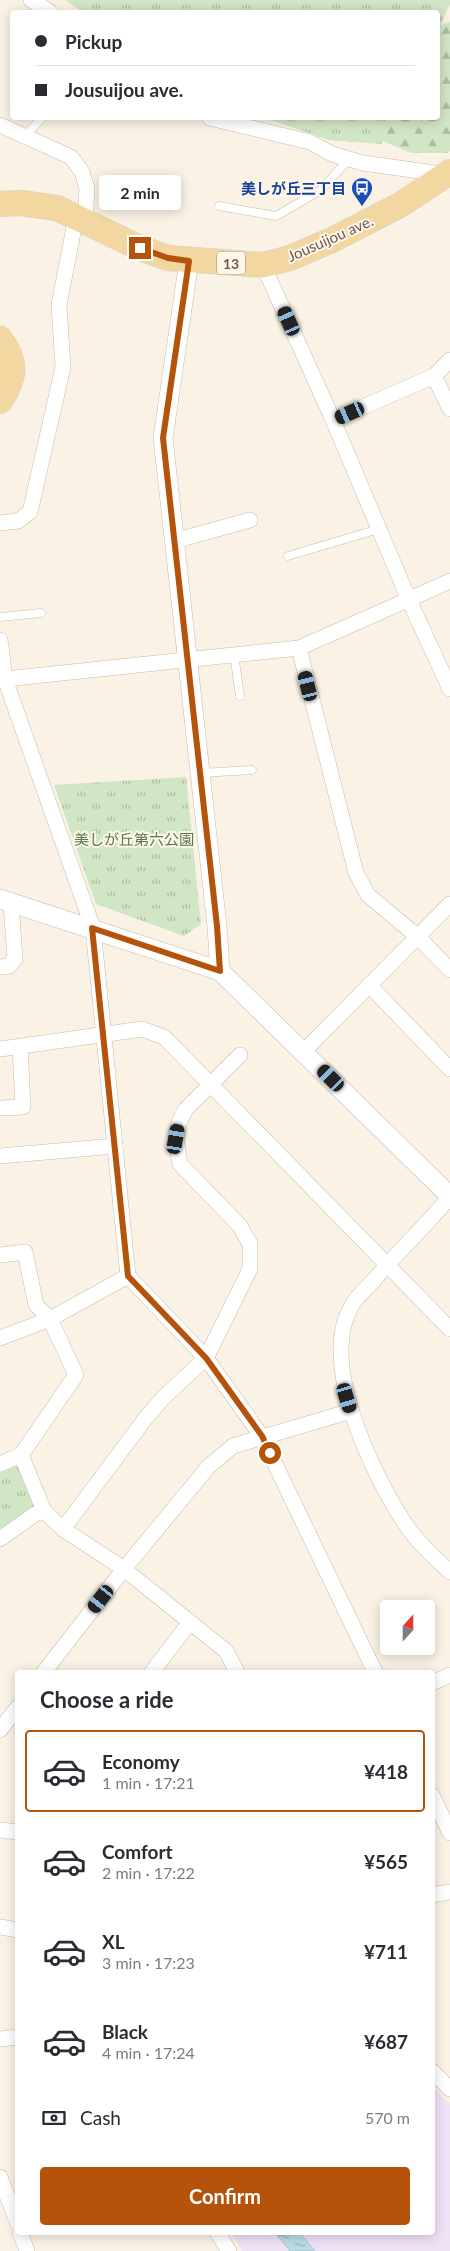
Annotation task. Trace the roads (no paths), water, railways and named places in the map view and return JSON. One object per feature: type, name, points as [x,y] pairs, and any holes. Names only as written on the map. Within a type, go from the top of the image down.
[{"type":"main road","name":"Jousuijou ave.","points":[[0,204],[21,203],[58,208],[140,248],[168,258],[263,265],[290,258],[332,240],[400,205],[449,174]]},
{"type":"main road","points":[[0,339],[14,362],[12,380],[0,401]]},
{"type":"street","points":[[30,0],[47,10]]},
{"type":"street","points":[[218,120],[310,142],[332,154],[363,163],[449,174]]},
{"type":"street","points":[[0,125],[71,157],[82,172],[87,188],[59,305],[63,367],[30,512],[18,521],[0,524]]},
{"type":"street","points":[[189,261],[163,438],[220,971]]},
{"type":"street","points":[[263,265],[333,420],[409,600],[450,689]]},
{"type":"street","points":[[333,420],[434,376],[450,360]]},
{"type":"street","points":[[434,376],[450,409]]},
{"type":"street","points":[[174,541],[250,520]]},
{"type":"street","points":[[3,678],[299,648],[450,581]]},
{"type":"street","points":[[0,640],[3,678],[92,928],[128,1276],[206,1358],[262,1436],[374,1670]]},
{"type":"street","points":[[299,648],[356,874],[368,895],[418,937],[450,970]]},
{"type":"street","points":[[0,967],[9,966],[15,959],[6,901],[220,971],[304,1051],[450,1197],[351,1306],[342,1329],[340,1355],[343,1384],[351,1411],[378,1476],[404,1523],[433,1557],[450,1572]]},
{"type":"street","points":[[304,1051],[450,904]]},
{"type":"street","points":[[368,985],[450,1069]]},
{"type":"street","points":[[0,1049],[142,1029],[164,1037],[386,1266],[450,1329]]},
{"type":"street","points":[[0,1108],[23,1107],[20,1046]]},
{"type":"street","points":[[64,1528],[145,1419],[164,1397],[206,1358],[250,1269],[250,1244],[240,1226],[180,1164],[176,1139],[179,1123],[185,1110],[240,1055]]},
{"type":"street","points":[[0,1156],[115,1146]]},
{"type":"street","points":[[0,1255],[25,1252],[36,1305],[50,1319],[76,1375],[21,1455],[0,1464]]},
{"type":"street","points":[[0,1338],[50,1319],[128,1276]]},
{"type":"street","points":[[46,1670],[124,1569],[209,1466],[233,1446],[351,1411]]},
{"type":"street","points":[[21,1455],[44,1511],[64,1528],[124,1569],[226,1651],[236,1670]]},
{"type":"street","points":[[0,1539],[35,1514],[44,1511]]},
{"type":"street","points":[[154,1670],[190,1622]]},
{"type":"street","points":[[435,1682],[450,1675]]},
{"type":"street","points":[[0,1730],[15,1711]]},
{"type":"street","points":[[435,1802],[450,1833]]},
{"type":"street","points":[[0,1830],[15,1832]]},
{"type":"street","points":[[435,1894],[450,1892]]},
{"type":"street","points":[[0,1927],[15,1930]]},
{"type":"street","points":[[0,2039],[15,2037]]},
{"type":"street","points":[[435,2074],[450,2089]]},
{"type":"street","points":[[0,2177],[4,2201],[15,2219]]},
{"type":"street","points":[[21,2235],[27,2251]]},
{"type":"street","points":[[219,2235],[229,2251]]},
{"type":"lane","points":[[25,136],[40,120]]},
{"type":"lane","points":[[219,206],[276,216],[321,190],[349,159]]},
{"type":"lane","points":[[288,556],[379,529]]},
{"type":"lane","points":[[0,617],[41,613]]},
{"type":"lane","points":[[234,654],[240,696]]},
{"type":"lane","points":[[199,773],[252,770]]},
{"type":"water","points":[[277,2235],[302,2235],[315,2251],[290,2251]]},
{"type":"place","name":"美しが丘三丁目","points":[[362,207]]},
{"type":"park label","name":"美しが丘第六公園","points":[[134,839]]}]
